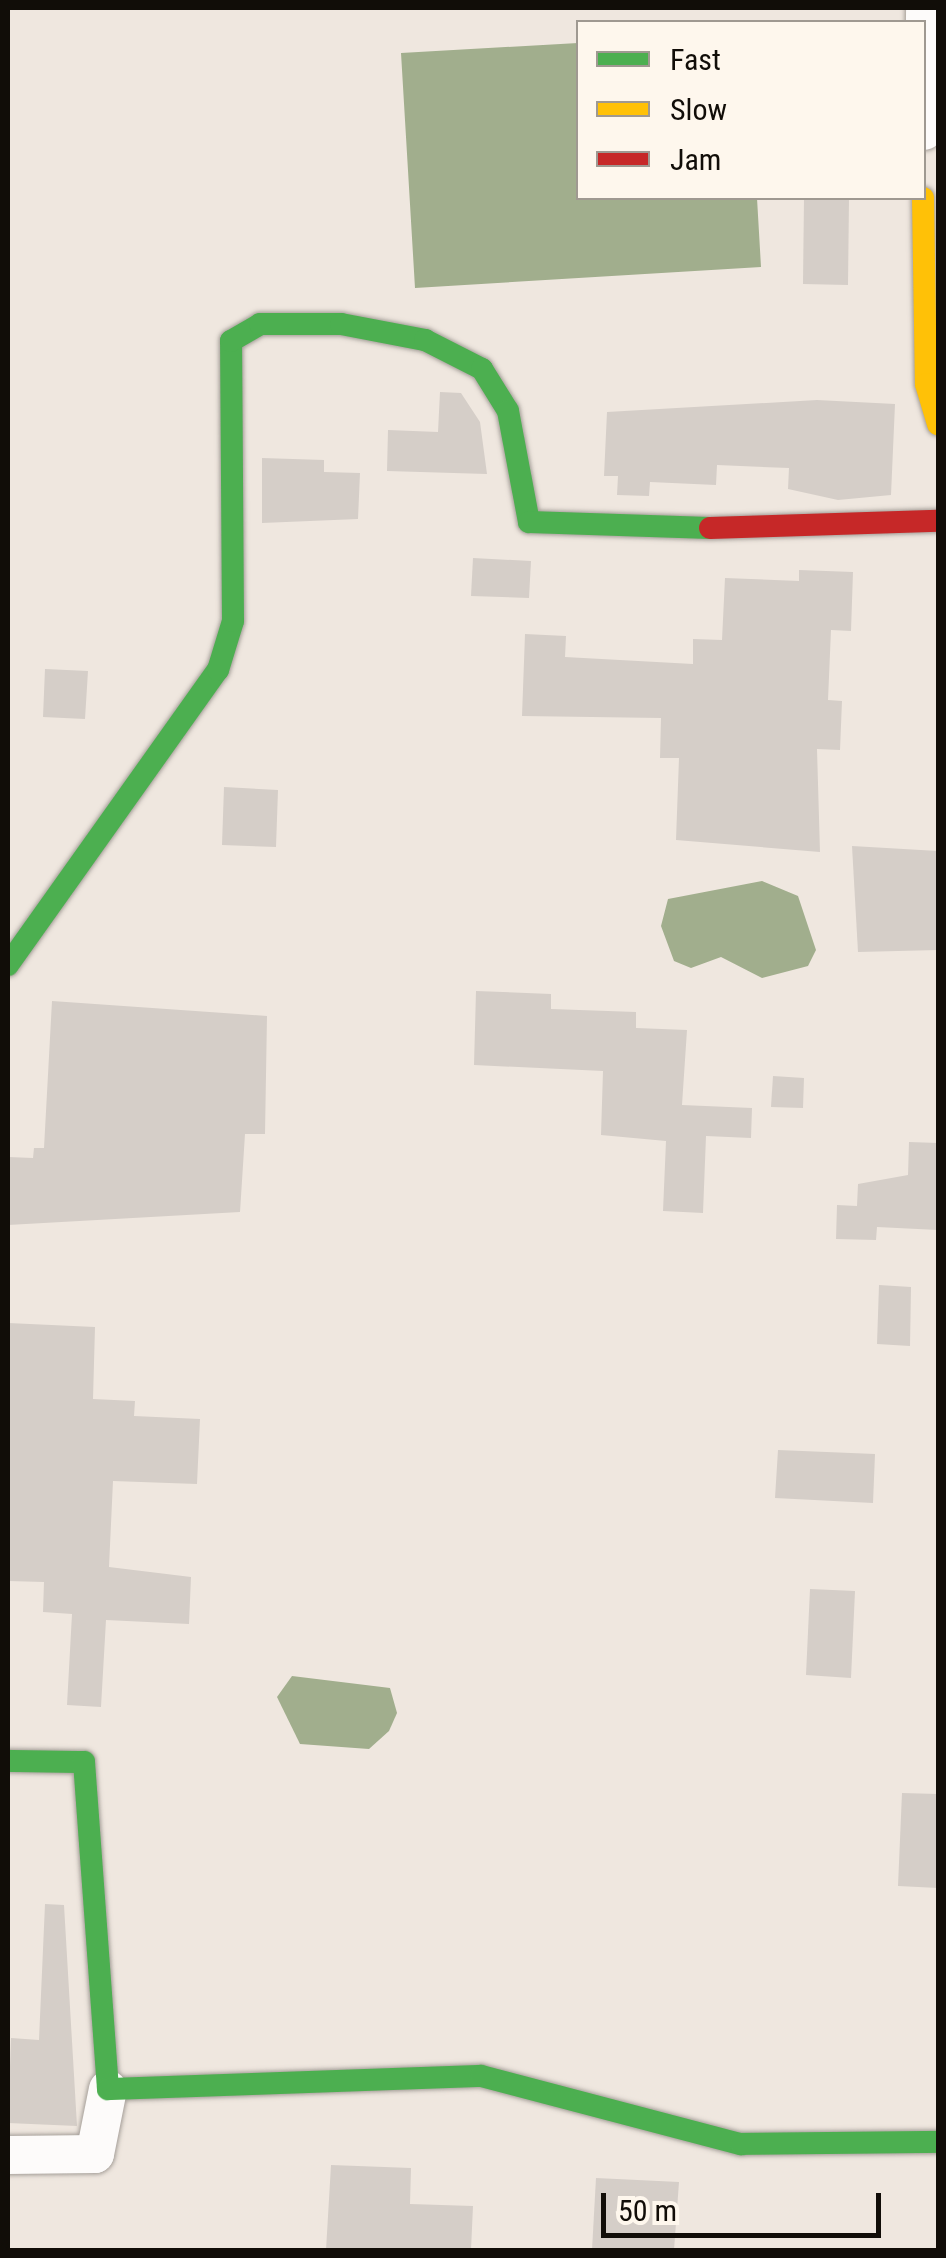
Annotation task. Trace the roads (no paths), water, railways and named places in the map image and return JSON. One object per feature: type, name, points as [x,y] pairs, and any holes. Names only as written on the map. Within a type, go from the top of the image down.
[{"type":"street","points":[[923,200],[926,384],[938,424]]},
{"type":"street","points":[[8,965],[218,670],[233,621],[231,341],[260,324],[341,324],[425,340],[482,369],[508,411],[529,522],[813,532],[938,521]]},
{"type":"street","points":[[8,1761],[84,1762],[108,2089],[96,2154],[8,2156]]},
{"type":"street","points":[[108,2089],[481,2076],[741,2144],[938,2142]]}]
